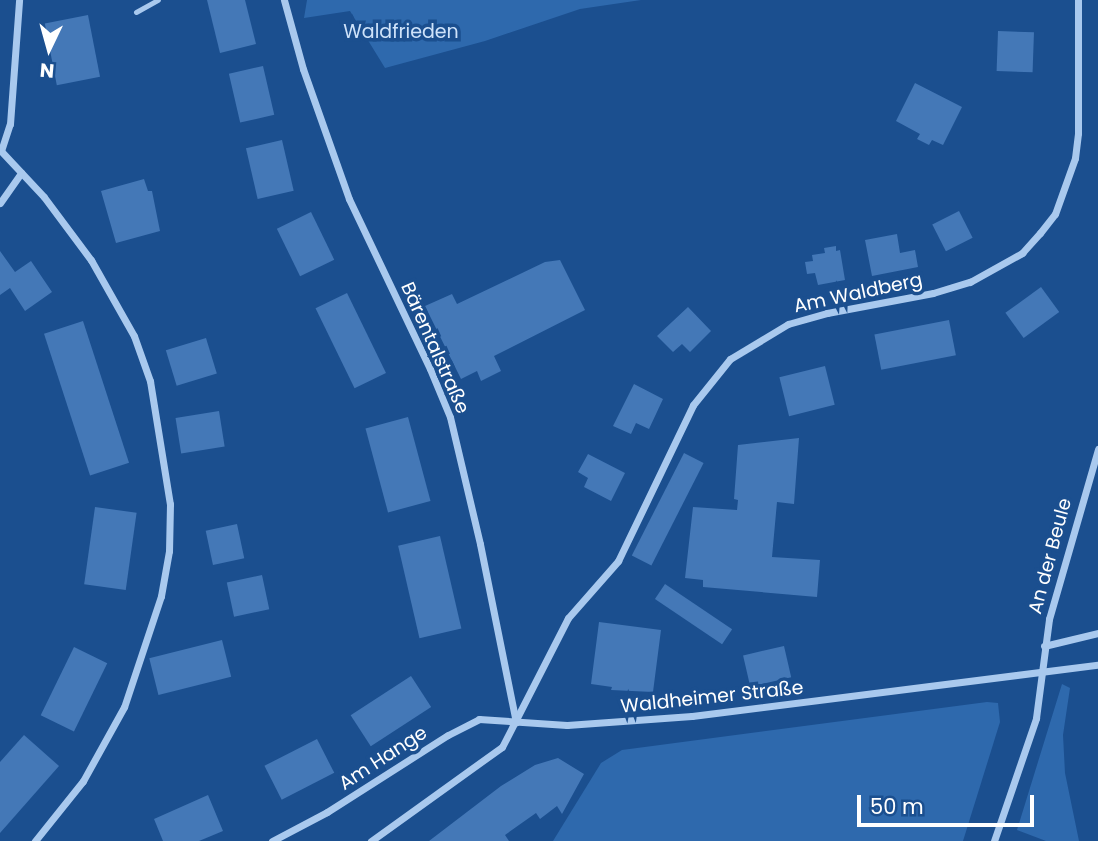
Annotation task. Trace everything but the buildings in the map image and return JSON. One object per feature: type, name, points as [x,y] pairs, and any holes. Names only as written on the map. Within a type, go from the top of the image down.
[{"type":"street","points":[[19,0],[10,124],[0,150],[44,197],[91,260],[134,336],[150,381],[170,504],[169,551],[162,596],[124,707],[83,781],[35,841]]},
{"type":"street","name":"Bärentalstraße","points":[[284,0],[303,69],[349,199],[450,417],[480,544],[516,722]]},
{"type":"street","name":"Am Waldberg","points":[[516,722],[568,618],[618,561],[693,405],[730,359],[788,324],[827,313],[933,293],[970,282],[1022,253],[1055,214],[1075,158],[1079,133],[1078,0]]},
{"type":"street","points":[[0,203],[21,173]]},
{"type":"street","name":"An der Beule","points":[[994,841],[1036,718],[1044,646],[1098,449]]},
{"type":"street","points":[[1044,646],[1098,633]]},
{"type":"street","name":"Waldheimer Straße","points":[[516,722],[567,725],[692,716],[1040,673],[1070,666],[1098,665]]},
{"type":"street","name":"Am Hange","points":[[272,841],[327,812],[448,735],[479,719],[516,722]]},
{"type":"street","points":[[371,841],[502,747],[516,722]]},
{"type":"lane","points":[[136,12],[158,0]]},
{"type":"green space","name":"Waldfrieden","points":[[307,0],[641,0],[580,9],[485,41],[385,68],[350,11],[304,18]]},
{"type":"green space","points":[[1062,684],[1070,688],[1063,735],[1065,773],[1079,841],[1046,841],[1017,830]]},
{"type":"green space","points":[[987,702],[998,703],[1000,722],[963,841],[553,841],[601,763],[622,750]]}]
